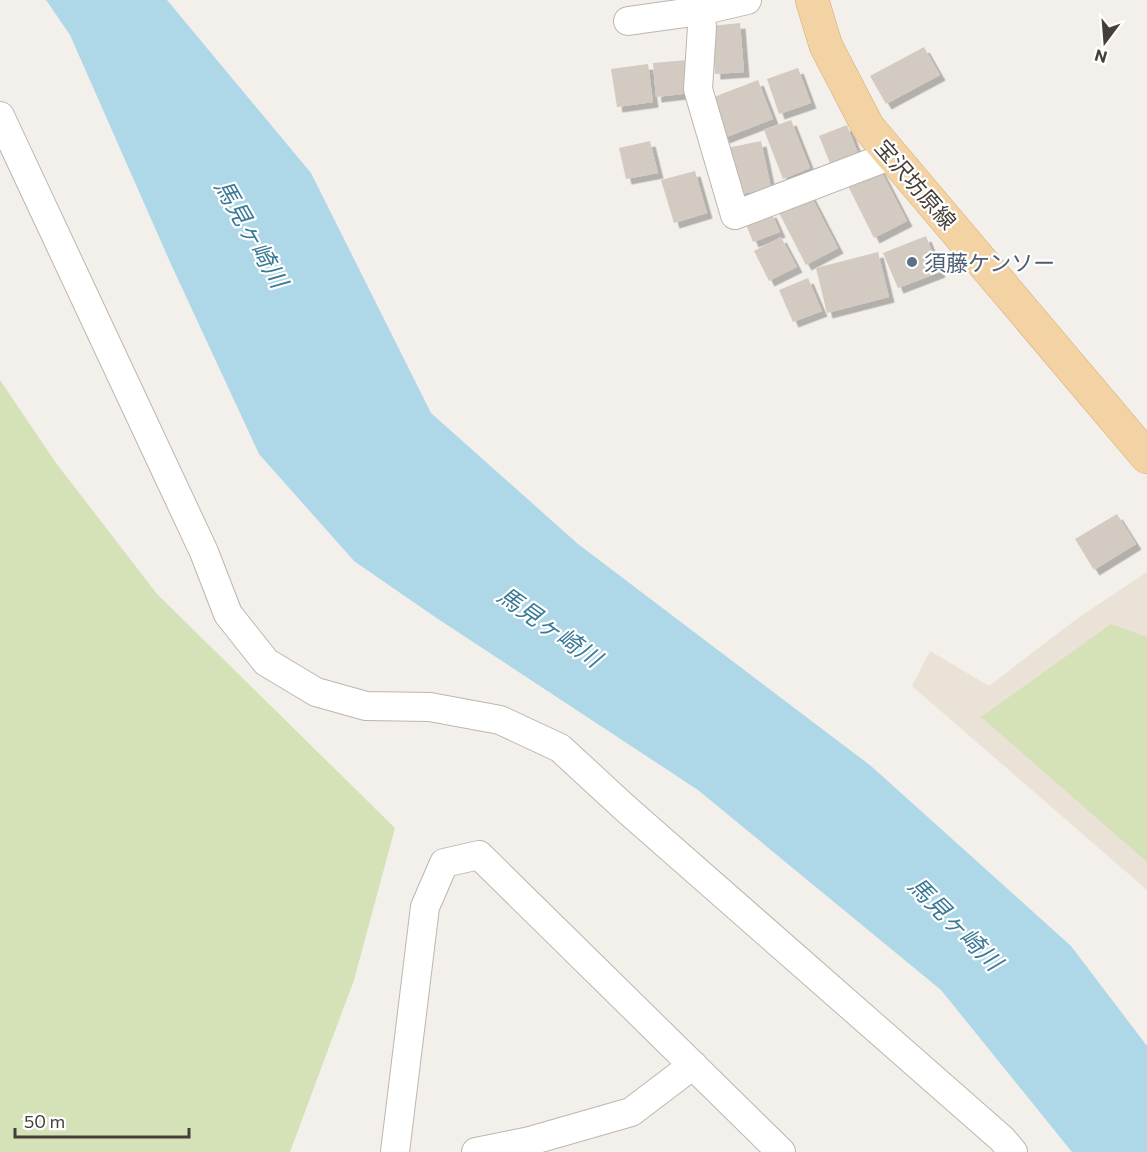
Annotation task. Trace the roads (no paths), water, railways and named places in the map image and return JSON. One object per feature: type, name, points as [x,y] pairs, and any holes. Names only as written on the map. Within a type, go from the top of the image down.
[{"type":"main road","name":"宝沢坊原線","points":[[812,0],[826,46],[868,127],[1147,457]]},
{"type":"street","points":[[628,21],[699,11],[747,0]]},
{"type":"street","points":[[699,11],[702,27],[699,89],[735,216],[892,155]]},
{"type":"street","points":[[0,116],[204,552],[228,614],[266,662],[316,692],[326,695],[366,706],[430,707],[500,720],[560,748],[625,808],[1002,1139],[1013,1152]]},
{"type":"street","points":[[395,1152],[425,907],[444,863],[479,855],[781,1152]]},
{"type":"street","points":[[476,1152],[532,1147],[631,1112],[693,1065]]},
{"type":"water","name":"馬見ヶ崎川","points":[[46,0],[167,0],[311,173],[431,413],[578,544],[871,766],[1071,946],[1147,1046],[1147,1152],[1072,1152],[941,990],[698,790],[354,561],[259,454],[170,262],[70,35]]},
{"type":"place","name":"須藤ケンソー","points":[[912,262]]}]
